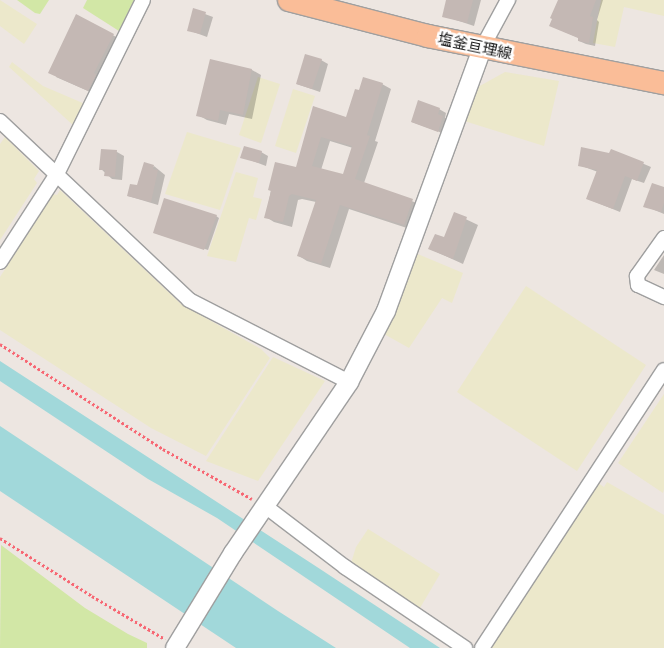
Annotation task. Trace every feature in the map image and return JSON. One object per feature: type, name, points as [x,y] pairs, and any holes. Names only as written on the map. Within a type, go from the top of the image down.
[{"type":"main road","name":"塩釜亘理線","points":[[289,0],[350,17],[482,48],[664,83]]},
{"type":"street","points":[[0,262],[57,174],[143,0]]},
{"type":"street","points":[[178,647],[186,630],[236,549],[349,382],[386,311],[482,48],[508,0]]},
{"type":"street","points":[[0,121],[189,300],[349,382]]},
{"type":"street","points":[[664,238],[636,276],[638,285],[664,297]]},
{"type":"street","points":[[482,648],[664,370]]},
{"type":"street","points":[[263,508],[345,568],[465,648]]},
{"type":"path","points":[[0,344],[163,449],[263,508]]},
{"type":"path","points":[[0,538],[178,647]]},
{"type":"shaded area","points":[[0,0],[37,24],[24,44],[0,26]]},
{"type":"shaded area","points":[[601,0],[664,0],[664,16],[624,7],[615,47],[593,43]]},
{"type":"shaded area","points":[[12,62],[43,86],[85,104],[74,126],[9,67]]},
{"type":"shaded area","points":[[505,72],[559,81],[544,146],[461,120],[469,92]]},
{"type":"shaded area","points":[[258,77],[280,84],[261,143],[239,135]]},
{"type":"shaded area","points":[[293,89],[315,96],[296,153],[275,146]]},
{"type":"shaded area","points":[[187,132],[241,148],[220,210],[165,194]]},
{"type":"shaded area","points":[[5,137],[39,171],[34,179],[37,183],[0,240],[0,144]]},
{"type":"shaded area","points":[[236,172],[258,178],[253,197],[262,199],[256,220],[249,218],[236,262],[207,256]]},
{"type":"shaded area","points":[[60,190],[181,304],[261,349],[270,358],[206,456],[151,428],[0,330],[0,277],[53,194],[57,195]]},
{"type":"shaded area","points":[[413,252],[463,273],[452,303],[442,298],[409,348],[384,334]]},
{"type":"shaded area","points":[[526,286],[646,365],[577,471],[457,392]]},
{"type":"shaded area","points":[[273,357],[325,381],[258,481],[206,461]]},
{"type":"shaded area","points":[[664,394],[664,489],[663,493],[618,463]]},
{"type":"shaded area","points":[[607,482],[664,515],[664,648],[489,648],[598,483],[604,487]]},
{"type":"shaded area","points":[[368,529],[440,574],[420,608],[351,563],[356,547]]},
{"type":"green space","points":[[17,0],[49,0],[40,14],[35,13]]},
{"type":"green space","points":[[87,0],[134,0],[119,31],[83,8]]},
{"type":"green space","points":[[1,545],[85,608],[128,634],[147,643],[147,648],[0,648]]},
{"type":"water","points":[[0,361],[440,648],[410,648],[217,518],[148,479],[0,381]]},
{"type":"water","points":[[0,426],[336,648],[236,648],[0,491]]},
{"type":"building","points":[[446,0],[473,0],[467,23],[442,17]]},
{"type":"building","points":[[558,0],[596,0],[590,16],[593,17],[589,43],[578,41],[578,38],[549,26],[552,19],[550,18]]},
{"type":"building","points":[[193,8],[206,12],[200,34],[187,31]]},
{"type":"building","points":[[76,14],[114,34],[94,73],[96,75],[88,91],[48,73]]},
{"type":"building","points":[[305,54],[322,59],[312,89],[296,84]]},
{"type":"building","points":[[210,59],[252,69],[243,115],[220,110],[218,121],[196,116]]},
{"type":"building","points":[[363,77],[383,83],[367,135],[370,136],[355,179],[413,199],[404,225],[340,205],[321,264],[297,256],[316,200],[292,194],[289,196],[283,222],[264,218],[271,191],[268,190],[275,162],[296,167],[313,106],[346,117],[355,89],[359,90]],"holes":[[[321,137],[352,146],[343,174],[312,166]]]},
{"type":"building","points":[[418,100],[440,108],[438,114],[443,116],[438,132],[411,122]]},
{"type":"building","points":[[244,146],[262,151],[259,163],[240,158]]},
{"type":"building","points":[[581,147],[609,153],[611,149],[644,162],[637,181],[625,176],[613,209],[586,199],[597,170],[578,166]]},
{"type":"building","points":[[101,149],[117,150],[115,177],[104,176],[105,170],[99,170]]},
{"type":"building","points":[[144,162],[154,165],[153,169],[158,170],[151,202],[127,196],[130,184],[137,185]]},
{"type":"building","points":[[652,183],[664,187],[664,203],[661,212],[643,207]]},
{"type":"building","points":[[164,198],[217,215],[204,250],[153,233]]},
{"type":"building","points":[[454,212],[467,217],[453,259],[428,249],[435,234],[444,237]]}]
